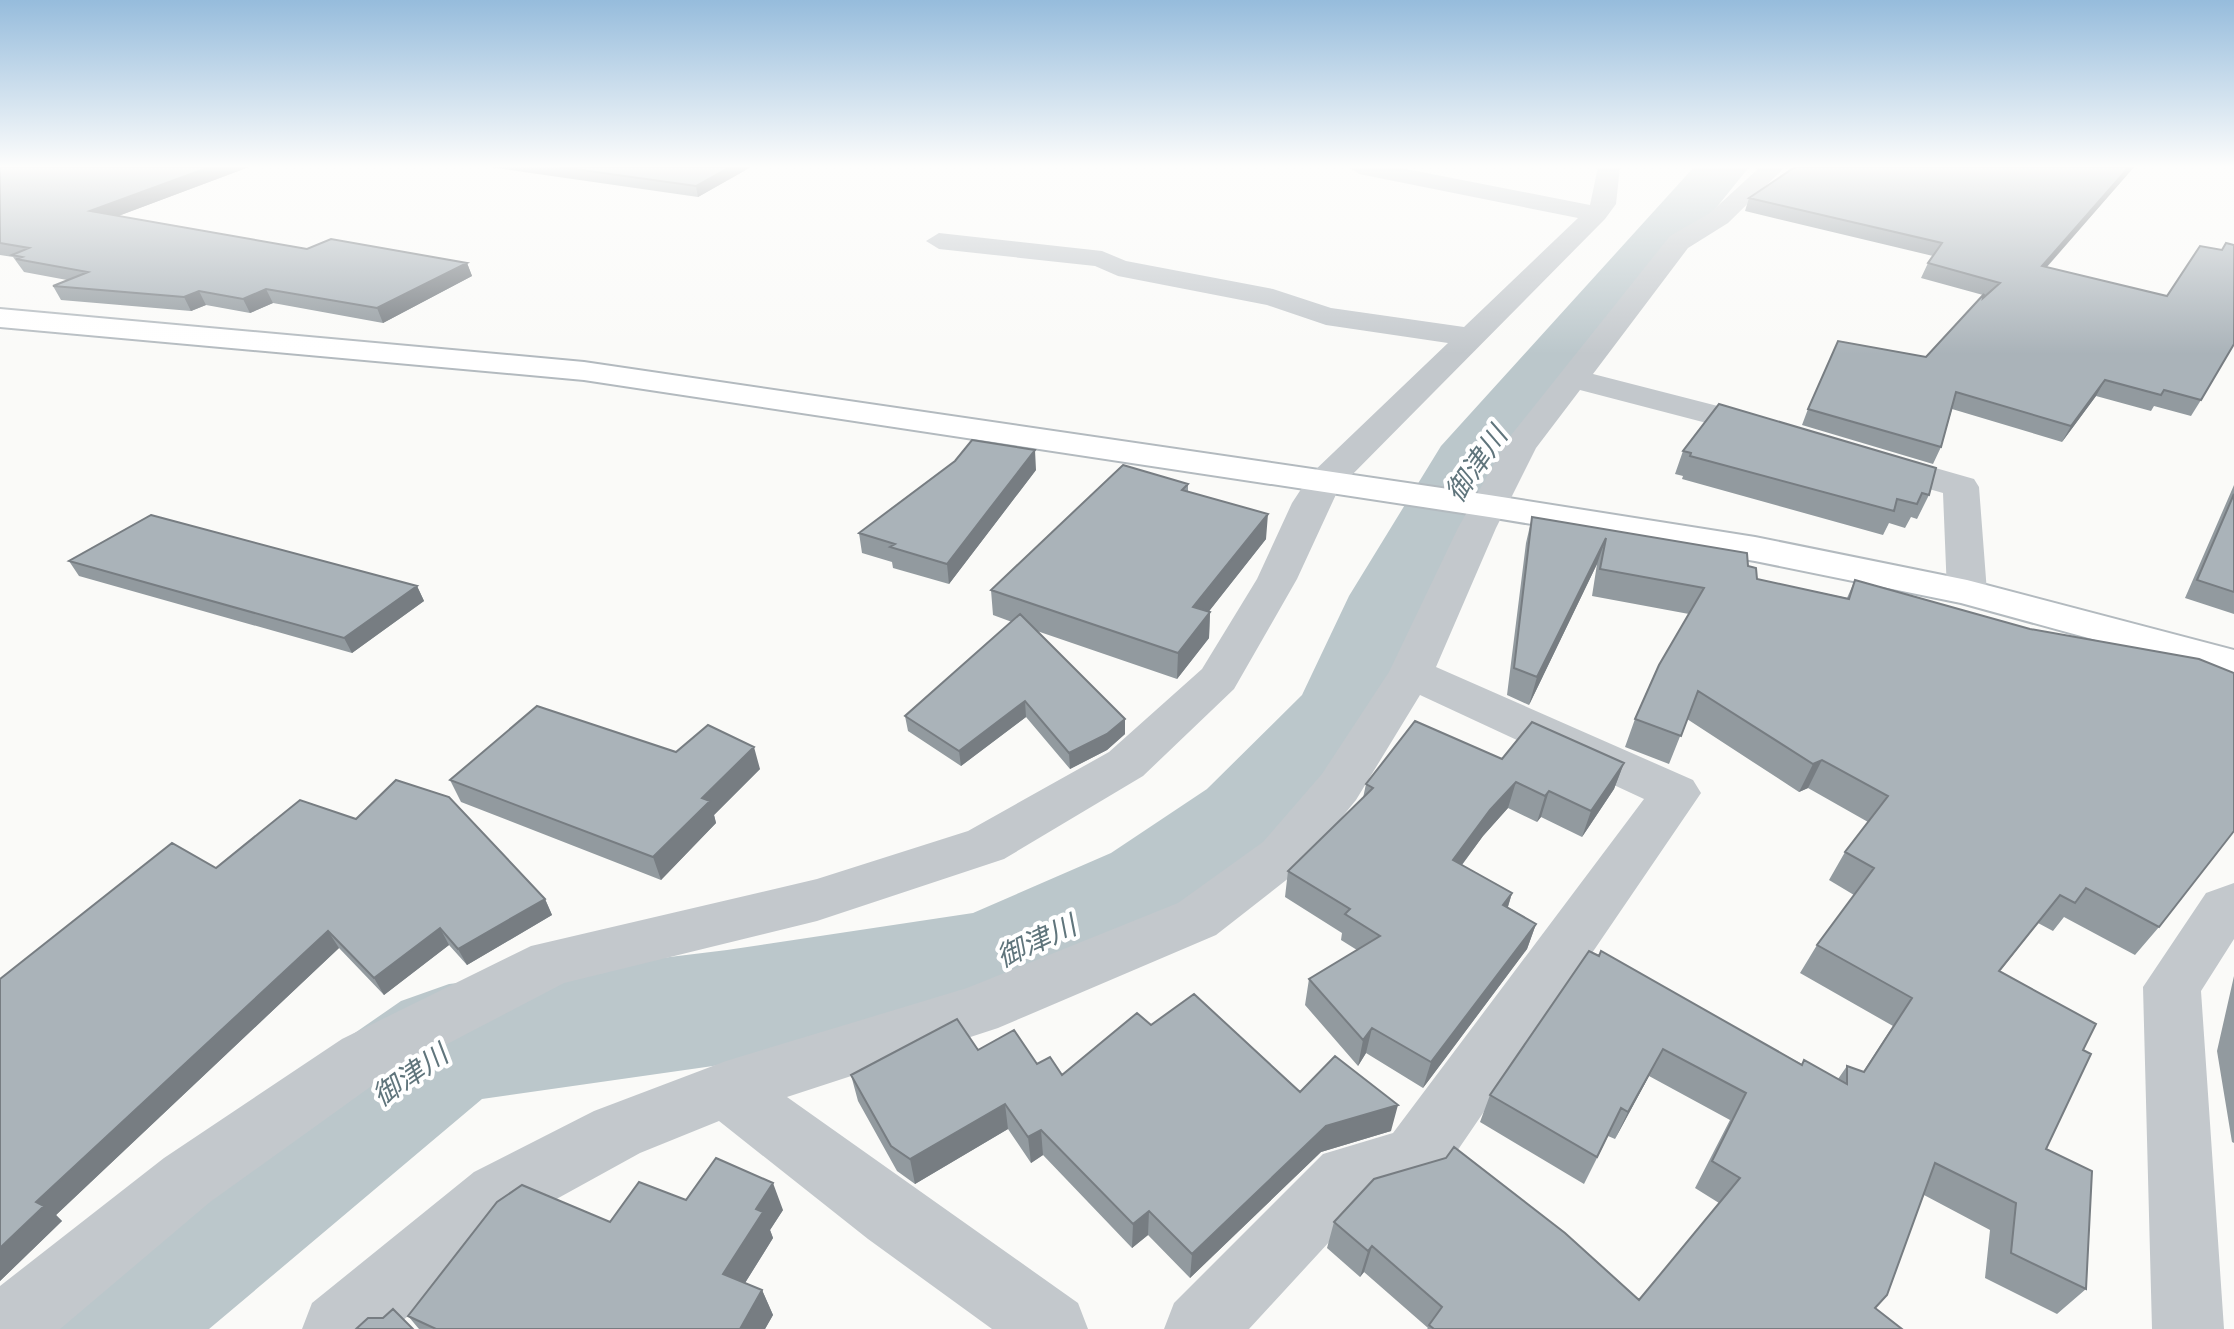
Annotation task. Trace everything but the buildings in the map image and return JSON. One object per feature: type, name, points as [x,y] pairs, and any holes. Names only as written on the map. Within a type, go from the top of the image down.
[{"type":"street","points":[[4,1329],[187,1180],[376,1051],[551,963],[817,900],[986,845],[1126,764],[1218,679],[1330,482],[1468,337],[1580,229]]},
{"type":"street","points":[[338,1329],[498,1195],[617,1132],[726,1089],[977,1010],[1197,919],[1281,856],[1339,787],[1411,673],[1482,505],[1520,446],[1576,379],[1679,242],[1701,229]]},
{"type":"street","points":[[939,241],[1102,259],[1118,268],[1273,298],[1326,316],[1468,337]]},
{"type":"street","points":[[0,318],[584,371],[1482,505],[1755,549],[1967,592],[2234,664]]},
{"type":"street","points":[[1576,379],[1801,439]]},
{"type":"street","points":[[1845,452],[1961,487],[1967,592]]},
{"type":"street","points":[[1200,1329],[1346,1176],[1413,1160],[1676,793],[1411,673]]},
{"type":"street","points":[[2188,1329],[2172,987],[2225,908],[2234,904]]},
{"type":"street","points":[[726,1089],[892,1215],[1052,1329]]},
{"type":"shaded area","points":[[432,1050],[113,1329],[61,1329],[259,1164]]},
{"type":"waterway","name":"御津川","points":[[89,1329],[190,1240],[449,1044],[727,1007],[987,964],[1154,887],[1248,819],[1346,713],[1396,596],[1469,463],[1670,229]]}]
